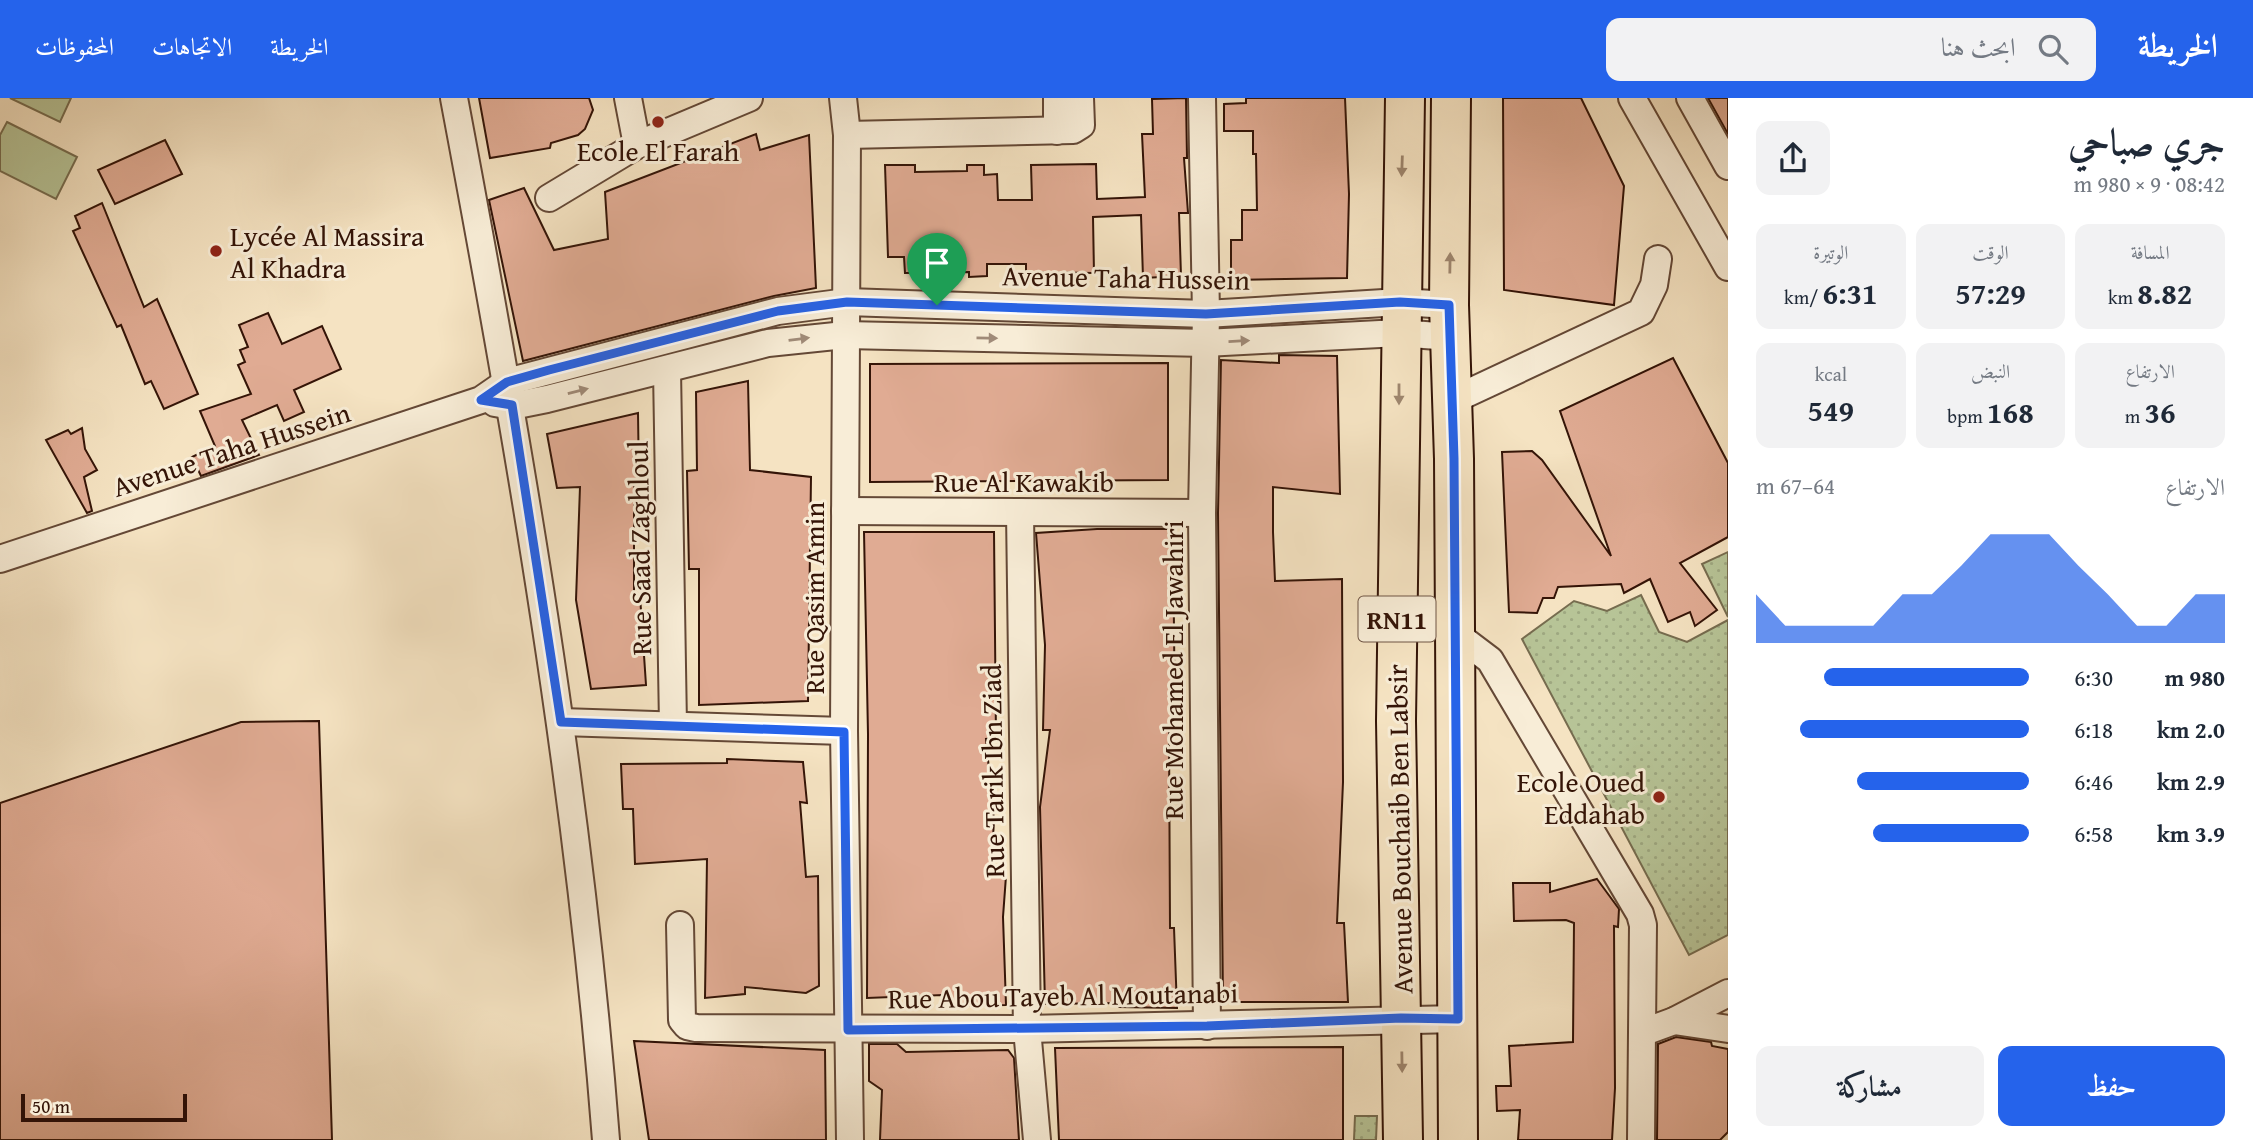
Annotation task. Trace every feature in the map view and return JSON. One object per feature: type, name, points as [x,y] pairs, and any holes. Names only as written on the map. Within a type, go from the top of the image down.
[{"type":"main road","name":"Avenue Bouchaib Ben Labsir","points":[[1403,1140],[1396,721],[1399,318],[1405,98]]},
{"type":"main road","name":"Avenue Bouchaib Ben Labsir","points":[[1451,98],[1450,321],[1453,400],[1458,1140]]},
{"type":"street","points":[[454,98],[509,394],[561,722],[606,1140]]},
{"type":"street","points":[[628,98],[638,145]]},
{"type":"street","points":[[549,198],[638,145],[749,98]]},
{"type":"street","name":"Rue Qasim Amin","points":[[843,98],[848,135],[844,732],[850,1140]]},
{"type":"street","points":[[1057,98],[1057,131]]},
{"type":"street","points":[[848,135],[1073,130],[1081,125],[1080,98]]},
{"type":"street","name":"Rue Mohamed El Jawahiri","points":[[1202,98],[1206,314],[1202,513],[1207,1026]]},
{"type":"street","points":[[1632,98],[1728,267]]},
{"type":"street","points":[[1690,98],[1728,166]]},
{"type":"street","points":[[1453,400],[1641,312],[1654,285],[1658,259]]},
{"type":"street","name":"Avenue Taha Hussein","points":[[509,394],[778,311],[847,302],[1450,321]]},
{"type":"street","name":"Avenue Taha Hussein","points":[[0,559],[481,400],[667,370],[768,343],[845,335],[1205,343],[1399,318]]},
{"type":"street","name":"Rue Saad Zaghloul","points":[[667,370],[673,724]]},
{"type":"street","name":"Rue Al Kawakib","points":[[845,511],[1202,513]]},
{"type":"street","name":"Rue Tarik Ibn Ziad","points":[[1020,512],[1027,1029],[1037,1140]]},
{"type":"street","points":[[1453,632],[1490,660],[1640,914],[1643,925],[1644,1032],[1642,1140]]},
{"type":"street","points":[[561,722],[844,732]]},
{"type":"street","name":"Rue Abou Tayeb Al Moutanabi","points":[[680,925],[684,1024],[696,1028],[1027,1029],[1207,1026],[1401,1018],[1458,1019]]},
{"type":"street","points":[[1644,1032],[1674,1021],[1728,993]]},
{"type":"street","points":[[1674,1021],[1728,1029]]},
{"type":"green space","points":[[10,98],[71,98],[60,122]]},
{"type":"green space","points":[[7,122],[77,157],[56,199],[0,171],[0,135]]},
{"type":"green space","points":[[1728,552],[1728,617],[1702,564]]},
{"type":"green space","points":[[1641,595],[1659,632],[1687,642],[1728,620],[1728,935],[1689,955],[1522,639],[1574,601],[1607,611]]},
{"type":"green space","points":[[1355,1116],[1377,1116],[1376,1140],[1354,1140]]},
{"type":"building","points":[[479,98],[589,98],[593,110],[585,129],[578,135],[551,143],[550,148],[490,158]]},
{"type":"building","points":[[1186,98],[1187,158],[1184,158],[1188,213],[1179,213],[1181,276],[1143,278],[1141,215],[1093,217],[1094,273],[1026,272],[1026,264],[987,264],[987,276],[969,277],[969,272],[905,273],[904,257],[888,257],[885,165],[915,165],[915,172],[967,171],[967,165],[984,165],[984,175],[997,174],[998,200],[1032,200],[1031,165],[1096,164],[1097,199],[1145,197],[1142,134],[1153,134],[1152,99]]},
{"type":"building","points":[[1246,98],[1345,98],[1349,194],[1347,278],[1231,280],[1231,240],[1242,240],[1242,210],[1257,210],[1256,154],[1253,154],[1253,131],[1224,131],[1224,104],[1246,103]]},
{"type":"building","points":[[1503,98],[1581,98],[1624,186],[1614,305],[1504,290]]},
{"type":"building","points":[[1708,98],[1728,98],[1728,134]]},
{"type":"building","points":[[756,134],[760,150],[809,135],[816,288],[774,296],[523,361],[489,200],[524,188],[554,250],[608,239],[605,192]]},
{"type":"building","points":[[165,140],[182,174],[115,204],[98,170]]},
{"type":"building","points":[[102,203],[144,307],[157,299],[198,394],[164,409],[151,381],[145,384],[121,325],[117,327],[73,231],[80,228],[75,216]]},
{"type":"building","points":[[268,313],[282,344],[322,326],[341,369],[294,390],[304,412],[284,421],[277,405],[242,420],[259,455],[201,476],[192,457],[215,446],[200,411],[251,394],[238,365],[245,362],[240,350],[248,347],[239,325]]},
{"type":"building","points":[[1279,355],[1337,356],[1340,494],[1273,487],[1273,532],[1275,581],[1342,579],[1343,782],[1337,923],[1344,923],[1348,1002],[1223,1002],[1218,513],[1221,360],[1279,363]]},
{"type":"building","points":[[1673,358],[1728,463],[1728,537],[1680,563],[1717,610],[1695,626],[1690,612],[1668,622],[1650,579],[1624,593],[1621,584],[1558,587],[1554,598],[1543,598],[1537,613],[1509,612],[1502,452],[1532,451],[1542,460],[1611,556],[1560,411]]},
{"type":"building","points":[[1168,363],[1168,480],[870,482],[870,364]]},
{"type":"building","points":[[748,381],[750,470],[811,477],[808,701],[699,705],[699,569],[689,569],[687,471],[697,470],[696,392]]},
{"type":"building","points":[[638,413],[639,482],[634,483],[634,597],[640,596],[646,685],[591,689],[576,600],[580,487],[557,488],[547,434]]},
{"type":"building","points":[[82,428],[85,449],[97,470],[84,477],[92,511],[87,513],[46,440],[68,430],[71,434]]},
{"type":"building","points":[[1097,529],[1173,529],[1175,731],[1169,731],[1170,928],[1174,928],[1177,1008],[1119,1007],[1119,1003],[1045,1004],[1040,807],[1050,730],[1043,730],[1045,645],[1036,533]]},
{"type":"building","points":[[864,532],[994,532],[996,738],[986,739],[994,820],[991,873],[1006,876],[1003,917],[1006,1005],[944,1006],[943,995],[867,998],[868,734]]},
{"type":"building","points":[[319,721],[332,1140],[0,1140],[0,803],[241,722]]},
{"type":"building","points":[[727,759],[803,762],[807,803],[800,802],[806,877],[818,876],[819,986],[806,993],[745,987],[745,994],[705,998],[707,859],[635,864],[633,809],[623,809],[621,764],[727,763]]},
{"type":"building","points":[[1597,879],[1619,909],[1618,927],[1614,926],[1615,1088],[1612,1140],[1518,1140],[1520,1110],[1497,1111],[1496,1086],[1511,1086],[1509,1046],[1573,1042],[1574,923],[1566,920],[1514,921],[1513,883],[1550,883],[1550,892]]},
{"type":"building","points":[[1676,1037],[1711,1042],[1712,1046],[1728,1049],[1728,1132],[1720,1140],[1657,1140],[1658,1044]]},
{"type":"building","points":[[634,1041],[825,1050],[826,1140],[649,1140]]},
{"type":"building","points":[[869,1044],[897,1044],[906,1052],[1008,1050],[1014,1058],[1019,1140],[880,1140],[882,1090],[869,1081]]},
{"type":"building","points":[[1343,1047],[1343,1140],[1059,1140],[1055,1048]]},
{"type":"place","name":"Ecole El Farah","points":[[658,122]]},
{"type":"place","name":"Lycée Al Massira Al Khadra","points":[[216,251]]},
{"type":"place","name":"Ecole Oued Eddahab","points":[[1659,797]]},
{"type":"route","points":[[847,302],[937,305],[1206,314],[1400,302],[1449,305],[1454,459],[1453,632],[1458,1019],[1401,1018],[1207,1026],[848,1030],[844,732],[561,722],[512,405],[481,400],[507,382],[778,311],[847,302]]}]
